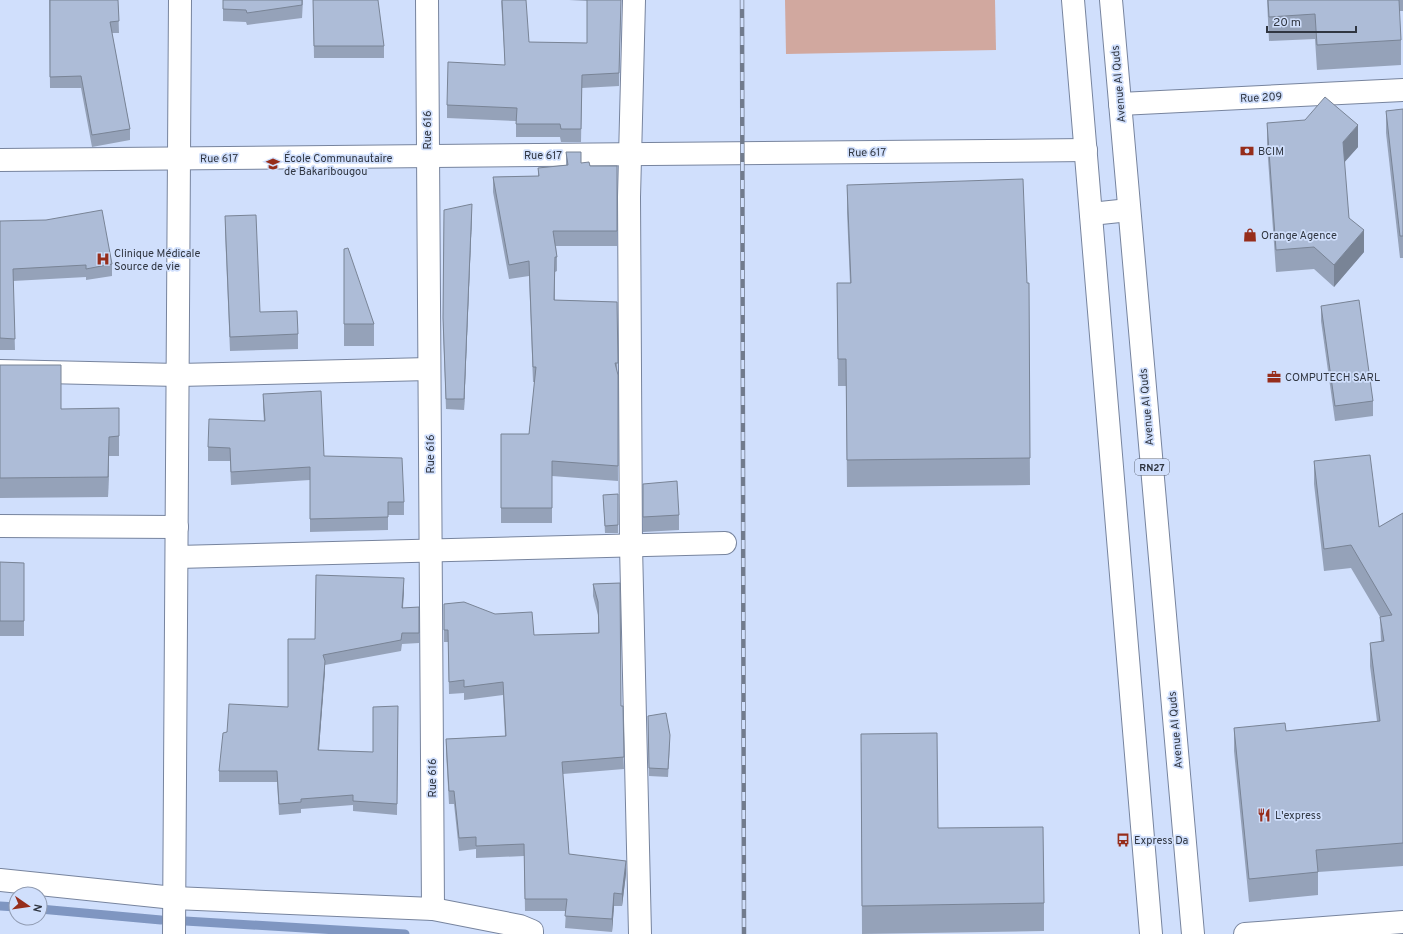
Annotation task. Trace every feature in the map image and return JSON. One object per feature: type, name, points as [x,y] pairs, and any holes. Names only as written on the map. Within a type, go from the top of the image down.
[{"type":"street","points":[[174,934],[180,0]]},
{"type":"street","name":"Rue 616","points":[[427,0],[433,909]]},
{"type":"street","points":[[634,0],[630,154],[631,546],[640,934]]},
{"type":"street","points":[[1073,0],[1150,934]]},
{"type":"street","name":"Avenue Al Quds","points":[[1111,0],[1193,934]]},
{"type":"street","name":"Rue 209","points":[[1120,104],[1403,90]]},
{"type":"street","name":"Rue 617","points":[[0,160],[1086,150]]},
{"type":"street","points":[[1091,214],[1129,210]]},
{"type":"street","points":[[0,371],[178,375],[429,369]]},
{"type":"street","points":[[0,526],[177,528]]},
{"type":"street","points":[[176,557],[725,543]]},
{"type":"street","points":[[0,880],[174,898],[433,909],[520,926],[532,931],[532,934]]},
{"type":"street","points":[[1245,934],[1403,922]]},
{"type":"shaded area","points":[[785,0],[995,0],[996,50],[786,54]]},
{"type":"building","points":[[50,0],[118,0],[119,21],[110,22],[130,129],[92,135],[81,76],[50,77]]},
{"type":"building","points":[[223,0],[302,0],[302,5],[247,13],[246,10],[223,9]]},
{"type":"building","points":[[313,0],[378,0],[384,46],[314,46]]},
{"type":"building","points":[[502,0],[526,0],[529,42],[587,43],[587,0],[621,0],[619,73],[582,75],[581,129],[561,129],[560,124],[516,124],[517,108],[447,105],[448,62],[505,65]]},
{"type":"building","points":[[1268,0],[1399,0],[1401,40],[1317,45],[1315,14],[1269,17]]},
{"type":"building","points":[[1325,97],[1358,125],[1343,142],[1349,218],[1364,230],[1334,265],[1314,247],[1276,250],[1267,123],[1305,120]]},
{"type":"building","points":[[1403,109],[1403,236],[1400,236],[1386,111]]},
{"type":"building","points":[[566,152],[581,152],[581,163],[589,162],[590,166],[617,166],[617,231],[553,231],[557,257],[555,257],[554,300],[617,302],[618,363],[615,363],[618,375],[618,466],[552,461],[552,508],[501,508],[501,434],[529,434],[536,367],[533,367],[529,261],[509,265],[493,177],[539,176],[538,168],[568,165]]},
{"type":"building","points":[[1023,179],[1027,283],[1029,283],[1030,458],[847,460],[846,359],[838,359],[837,283],[851,283],[847,185]]},
{"type":"building","points":[[472,204],[464,399],[446,399],[443,318],[444,210]]},
{"type":"building","points":[[102,210],[112,264],[86,269],[86,265],[13,269],[15,339],[0,338],[0,221],[46,220]]},
{"type":"building","points":[[256,215],[260,312],[297,311],[298,334],[230,337],[225,216]]},
{"type":"building","points":[[348,248],[374,324],[344,324],[344,249]]},
{"type":"building","points":[[1359,300],[1373,401],[1335,406],[1321,306]]},
{"type":"building","points":[[0,365],[61,365],[61,409],[119,408],[119,436],[109,437],[108,477],[0,478]]},
{"type":"building","points":[[321,391],[324,456],[402,458],[404,502],[388,502],[388,517],[310,519],[310,467],[231,472],[230,448],[208,447],[209,419],[265,421],[263,394]]},
{"type":"building","points":[[1370,455],[1379,527],[1403,513],[1403,843],[1316,850],[1318,872],[1249,879],[1234,728],[1285,723],[1286,731],[1380,721],[1370,643],[1384,641],[1380,617],[1392,615],[1351,545],[1324,549],[1314,461]]},
{"type":"building","points":[[677,481],[679,515],[643,517],[643,484]]},
{"type":"building","points":[[618,494],[618,525],[605,526],[603,495]]},
{"type":"building","points":[[0,562],[24,563],[24,621],[0,621]]},
{"type":"building","points":[[316,575],[404,578],[402,608],[419,607],[419,633],[402,633],[401,640],[323,655],[325,661],[318,750],[373,752],[373,707],[398,706],[397,804],[353,801],[353,795],[301,799],[301,802],[279,804],[277,771],[219,771],[223,733],[227,732],[229,704],[288,707],[288,639],[315,639]]},
{"type":"building","points":[[620,583],[621,706],[623,706],[624,757],[562,762],[569,854],[626,861],[622,894],[614,893],[612,919],[565,916],[567,899],[525,899],[524,844],[476,846],[476,837],[459,838],[454,791],[449,791],[446,739],[506,736],[503,682],[464,687],[464,680],[449,682],[448,630],[444,630],[444,604],[464,602],[495,614],[532,612],[534,635],[599,633],[598,602],[593,584]]},
{"type":"building","points":[[666,713],[670,735],[668,769],[649,768],[648,716]]},
{"type":"building","points":[[937,733],[938,828],[1043,827],[1044,903],[862,906],[861,734]]},
{"type":"waterway","points":[[0,906],[8,906]]},
{"type":"waterway","points":[[48,910],[161,920]]},
{"type":"waterway","points":[[185,921],[405,934]]},
{"type":"railway","points":[[742,0],[744,934]]},
{"type":"place","name":"BCIM","points":[[1247,151]]},
{"type":"place","name":"École Communautaire de Bakaribougou","points":[[273,164]]},
{"type":"place","name":"Orange Agence","points":[[1250,235]]},
{"type":"place","name":"Clinique Médicale Source de vie","points":[[103,259]]},
{"type":"place","name":"COMPUTECH SARL","points":[[1274,377]]},
{"type":"place","name":"L'express","points":[[1264,815]]},
{"type":"place","name":"Express Da","points":[[1123,840]]}]
